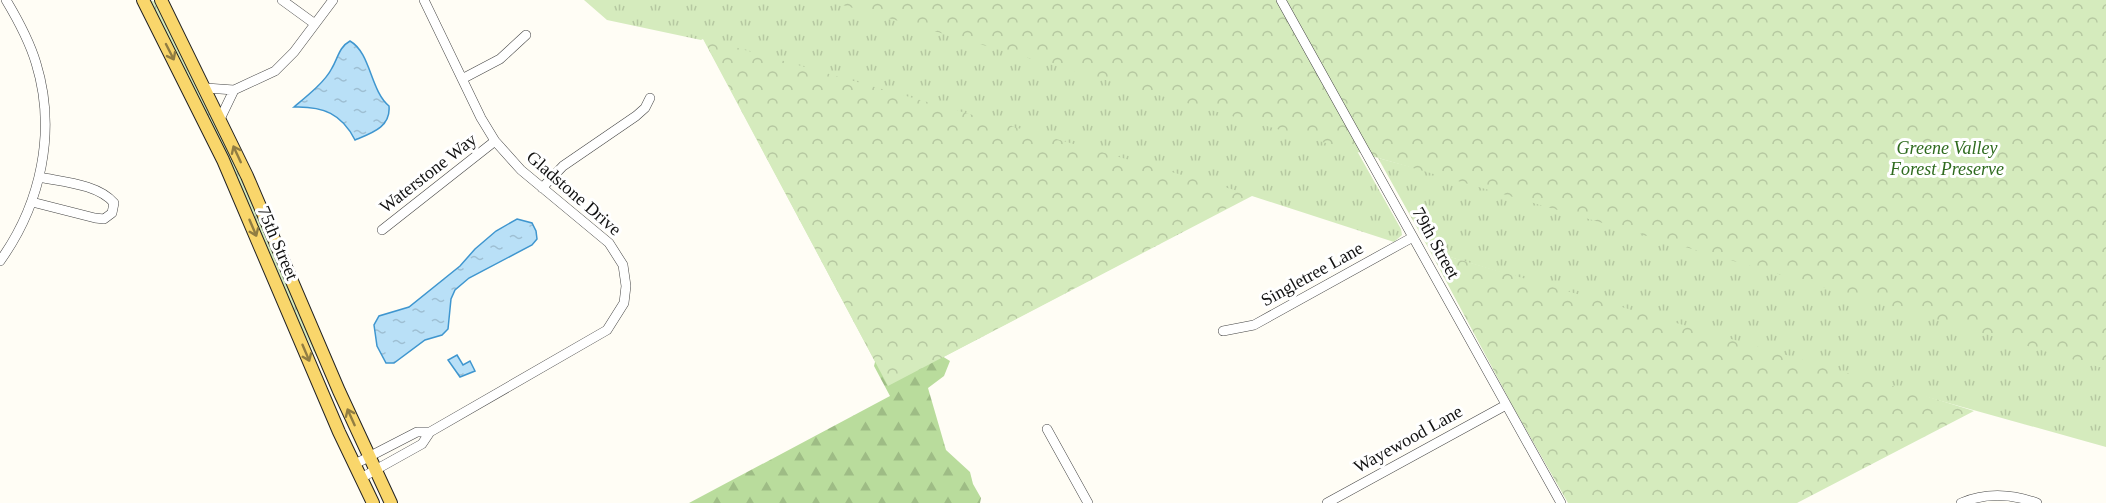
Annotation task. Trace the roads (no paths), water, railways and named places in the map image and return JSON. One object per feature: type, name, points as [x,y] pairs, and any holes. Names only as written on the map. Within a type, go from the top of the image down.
[{"type":"main road","name":"75th Street","points":[[143,0],[227,170],[373,503]]},
{"type":"main road","name":"75th Street","points":[[161,0],[206,88],[270,227],[369,458],[391,503]]},
{"type":"street","points":[[0,261],[13,242],[32,202],[45,143],[46,121],[42,84],[28,41],[6,0]]},
{"type":"street","points":[[282,0],[315,24]]},
{"type":"street","points":[[206,88],[234,90],[275,71],[294,52],[333,0]]},
{"type":"street","name":"Gladstone Drive","points":[[361,478],[422,444],[430,432],[607,330],[624,303],[626,274],[614,248],[508,159],[481,118],[424,0]]},
{"type":"street","name":"79th Street","points":[[1281,0],[1561,503]]},
{"type":"street","points":[[462,79],[500,59],[526,35]]},
{"type":"street","points":[[220,118],[234,90]]},
{"type":"street","points":[[542,188],[562,166],[636,116],[645,108],[650,98]]},
{"type":"street","name":"Waterstone Way","points":[[382,230],[495,141]]},
{"type":"street","points":[[32,202],[95,218],[104,219],[112,213],[114,203],[102,193],[39,177]]},
{"type":"street","name":"Singletree Lane","points":[[1223,331],[1254,325],[1413,237]]},
{"type":"street","name":"Wayewood Lane","points":[[1327,503],[1506,405]]},
{"type":"street","points":[[1047,429],[1088,503]]},
{"type":"street","name":"Gladstone Drive","points":[[355,464],[417,432],[430,432]]},
{"type":"street","points":[[1961,503],[1982,496],[1995,495],[2016,496],[2037,503]]},
{"type":"water","points":[[350,41],[362,54],[378,91],[389,106],[389,113],[384,124],[374,132],[355,140],[344,124],[330,113],[314,108],[294,107],[325,79],[341,50]]},
{"type":"water","points":[[517,219],[532,223],[537,239],[532,245],[469,278],[455,290],[451,299],[448,329],[442,335],[425,340],[394,363],[386,363],[377,346],[374,325],[379,316],[409,307],[460,266],[496,231]]},
{"type":"water","points":[[457,355],[463,365],[470,361],[475,371],[460,377],[448,360]]},
{"type":"park label","name":"Greene Valley Forest Preserve","points":[[1947,158]]}]
